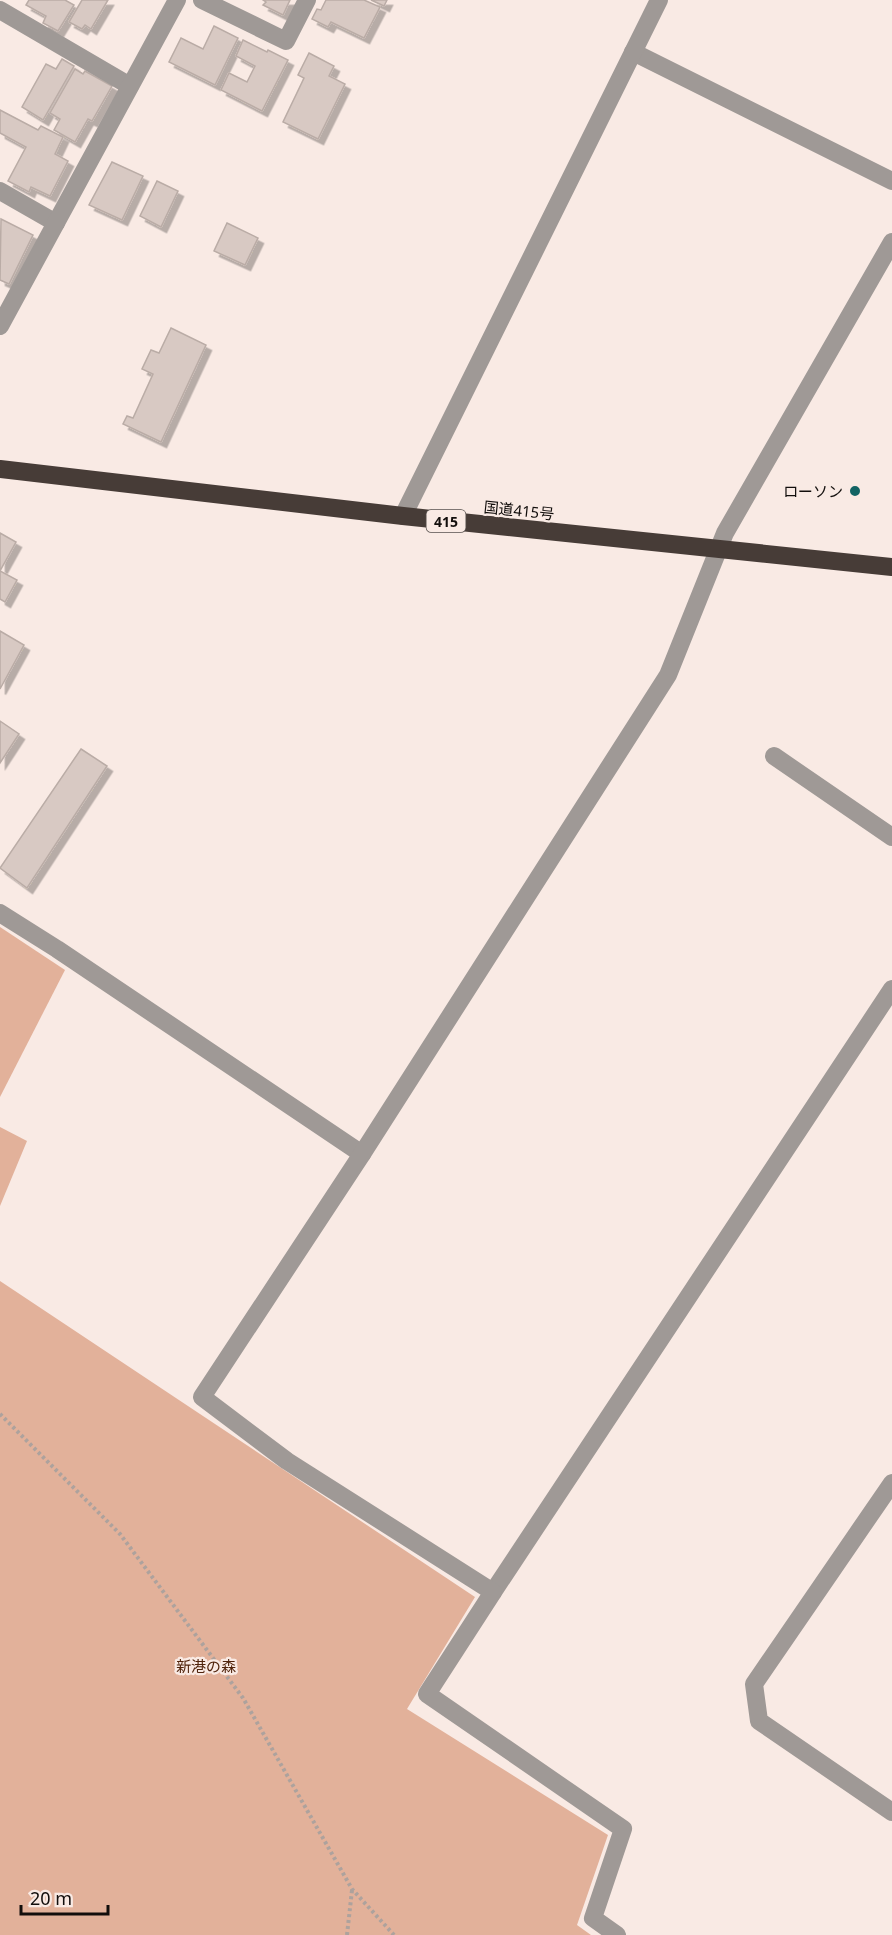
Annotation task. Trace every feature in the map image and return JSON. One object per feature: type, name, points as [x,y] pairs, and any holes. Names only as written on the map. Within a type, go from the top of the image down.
[{"type":"highway","name":"国道415号","points":[[0,469],[403,516],[892,567]]},
{"type":"street","points":[[0,326],[177,0]]},
{"type":"street","points":[[202,0],[286,41],[307,0]]},
{"type":"street","points":[[403,516],[659,0]]},
{"type":"street","points":[[0,10],[130,86]]},
{"type":"street","points":[[633,52],[892,181]]},
{"type":"street","points":[[0,191],[56,223]]},
{"type":"street","points":[[493,1592],[287,1461],[202,1397],[362,1154],[668,675],[725,533],[892,242]]},
{"type":"street","points":[[774,756],[892,837]]},
{"type":"street","points":[[0,913],[362,1154]]},
{"type":"street","points":[[617,1935],[593,1918],[623,1829],[427,1694],[892,989]]},
{"type":"street","points":[[889,1492],[754,1684],[759,1721],[892,1812]]},
{"type":"path","points":[[0,1414],[120,1534],[243,1698],[352,1890],[393,1935]]},
{"type":"path","points":[[347,1935],[352,1890]]},
{"type":"green space","points":[[0,927],[65,970],[0,1097]]},
{"type":"green space","points":[[0,1127],[27,1141],[0,1206]]},
{"type":"green space","name":"新港の森","points":[[0,1281],[475,1597],[407,1709],[608,1835],[577,1925],[591,1935],[0,1935]]},
{"type":"building","points":[[29,0],[65,0],[74,5],[58,31],[43,23],[46,16],[26,5]]},
{"type":"building","points":[[82,0],[108,0],[91,29],[85,25],[82,29],[69,22]]},
{"type":"building","points":[[263,0],[290,0],[283,15],[263,5],[266,2]]},
{"type":"building","points":[[326,0],[364,0],[380,7],[364,38],[331,22],[328,27],[312,19],[317,9],[321,10]]},
{"type":"building","points":[[371,0],[387,0],[384,6]]},
{"type":"building","points":[[214,26],[238,38],[215,85],[169,62],[181,38],[203,49]]},
{"type":"building","points":[[243,40],[288,60],[262,111],[221,90],[229,73],[247,82],[255,66],[236,56]]},
{"type":"building","points":[[309,53],[334,66],[329,76],[345,84],[318,139],[283,122],[304,78],[298,75]]},
{"type":"building","points":[[62,59],[74,66],[43,120],[22,107],[46,64],[56,69]]},
{"type":"building","points":[[75,69],[83,74],[85,71],[112,86],[92,121],[88,119],[75,142],[54,130],[60,119],[50,113]]},
{"type":"building","points":[[0,110],[38,130],[41,126],[63,137],[55,154],[68,161],[50,196],[31,187],[29,192],[8,181],[26,147],[0,133]]},
{"type":"building","points":[[112,162],[143,176],[122,220],[89,205]]},
{"type":"building","points":[[157,181],[178,191],[161,227],[140,216]]},
{"type":"building","points":[[1,219],[33,235],[9,284],[0,280]]},
{"type":"building","points":[[227,223],[258,238],[245,265],[214,251]]},
{"type":"building","points":[[171,328],[206,345],[161,442],[123,424],[127,416],[133,418],[153,374],[142,369],[151,350],[159,353]]},
{"type":"building","points":[[0,533],[16,542],[0,571]]},
{"type":"building","points":[[0,571],[17,580],[5,602],[0,599]]},
{"type":"building","points":[[0,631],[24,645],[0,689]]},
{"type":"building","points":[[0,721],[19,734],[0,763]]},
{"type":"building","points":[[81,749],[107,766],[27,888],[0,868]]},
{"type":"place","name":"ローソン","points":[[855,491]]}]
